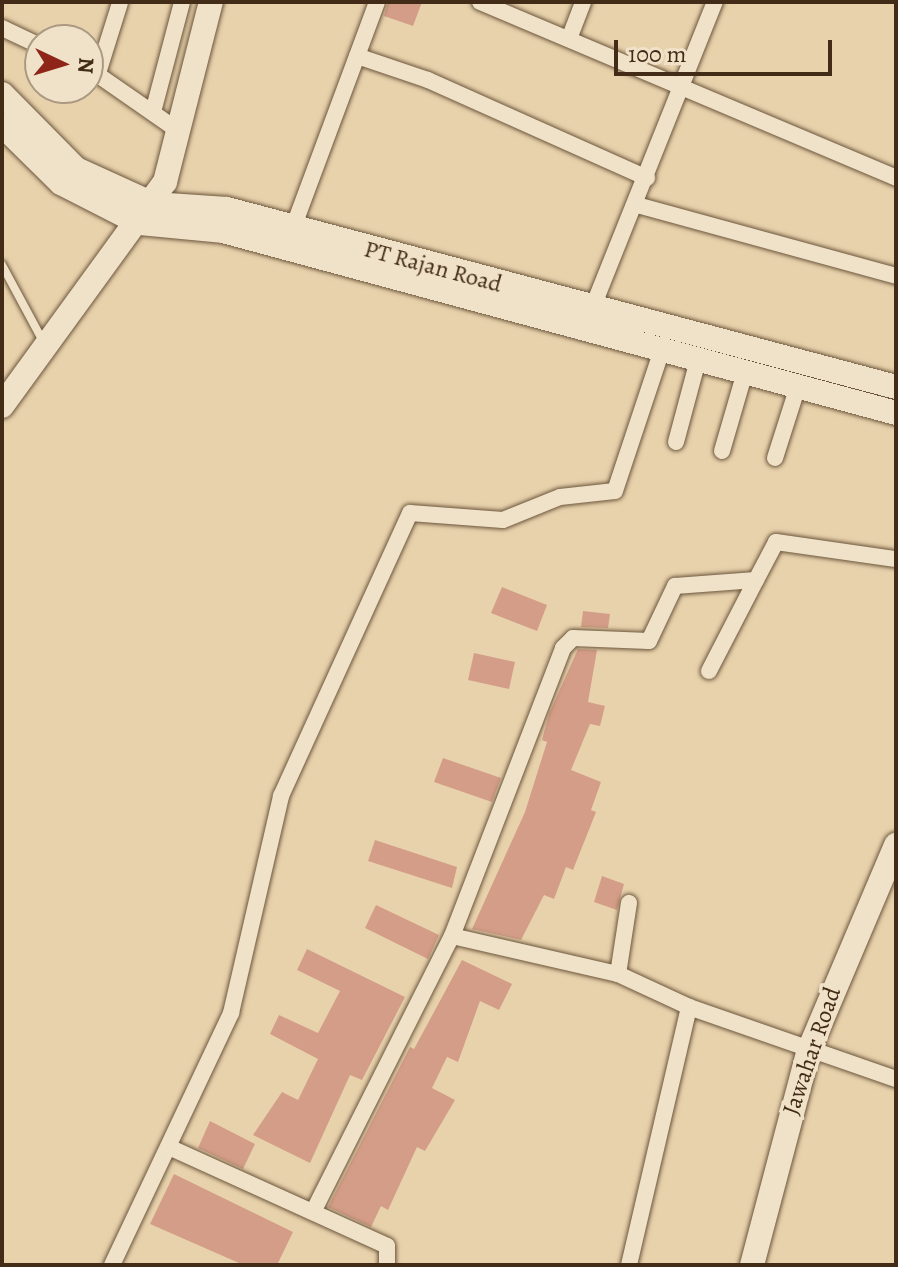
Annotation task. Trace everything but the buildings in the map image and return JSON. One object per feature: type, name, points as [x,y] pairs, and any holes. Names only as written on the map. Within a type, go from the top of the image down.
[{"type":"main road","points":[[2,406],[146,214],[180,132],[211,2]]},
{"type":"main road","name":"PT Rajan Road","points":[[2,94],[76,169],[146,214],[227,209],[293,228],[400,268]]},
{"type":"main road","name":"PT Rajan Road","points":[[2,125],[61,183],[146,214],[400,268],[589,318],[896,387]]},
{"type":"main road","name":"PT Rajan Road","points":[[589,318],[662,350],[896,413]]},
{"type":"main road","name":"Jawahar Road","points":[[752,1265],[767,1190],[809,1050],[896,845]]},
{"type":"street","points":[[153,112],[182,2]]},
{"type":"street","points":[[293,228],[377,2]]},
{"type":"street","points":[[480,2],[896,178]]},
{"type":"street","points":[[569,39],[583,2]]},
{"type":"street","points":[[589,318],[637,205],[715,2]]},
{"type":"street","points":[[104,43],[120,3]]},
{"type":"street","points":[[2,28],[24,38]]},
{"type":"street","points":[[357,56],[428,80],[647,178]]},
{"type":"street","points":[[104,78],[180,132]]},
{"type":"street","points":[[637,205],[896,276]]},
{"type":"street","points":[[112,1265],[171,1148],[231,1013],[281,796],[410,513],[503,520],[560,497],[615,491],[662,350]]},
{"type":"street","points":[[676,442],[698,360]]},
{"type":"street","points":[[722,451],[745,372]]},
{"type":"street","points":[[775,458],[798,386]]},
{"type":"street","points":[[709,671],[776,542],[896,559]]},
{"type":"street","points":[[313,1212],[452,936],[563,648],[573,638],[649,641],[675,586],[756,580]]},
{"type":"street","points":[[618,974],[629,903]]},
{"type":"street","points":[[452,936],[618,974],[689,1007],[896,1079]]},
{"type":"street","points":[[629,1265],[689,1007]]},
{"type":"street","points":[[171,1148],[387,1246],[387,1265]]},
{"type":"lane","points":[[2,265],[47,348]]}]
